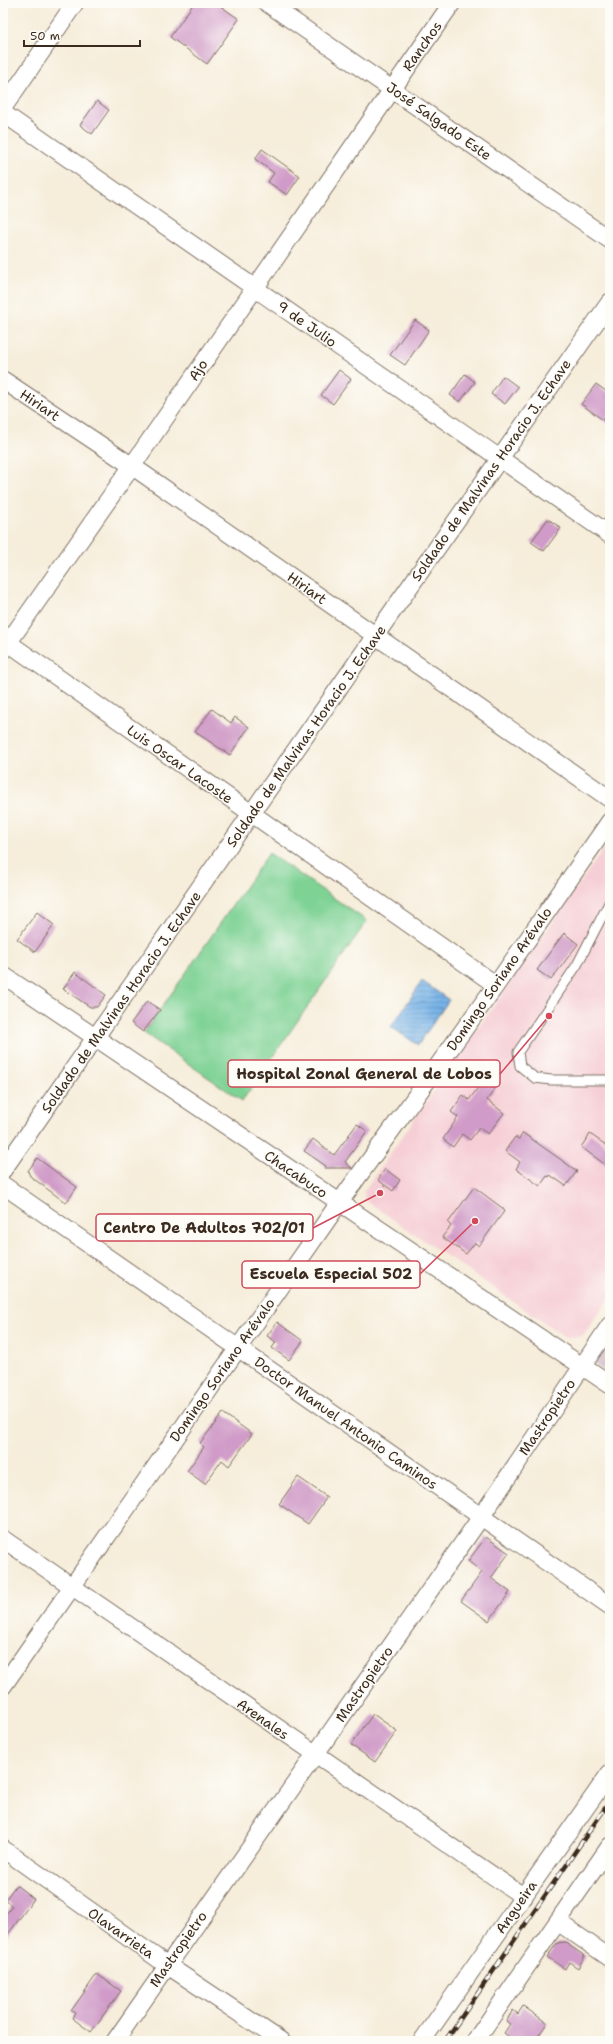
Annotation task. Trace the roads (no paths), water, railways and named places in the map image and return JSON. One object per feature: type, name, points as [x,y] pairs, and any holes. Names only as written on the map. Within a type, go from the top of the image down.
[{"type":"street","points":[[3,108],[75,3]]},
{"type":"street","name":"José Salgado Este","points":[[267,3],[610,240]]},
{"type":"street","name":"Ranchos","points":[[391,88],[452,3]]},
{"type":"street","name":"Ajo","points":[[5,644],[132,466],[391,88]]},
{"type":"street","name":"9 de Julio","points":[[3,113],[610,535]]},
{"type":"street","name":"Soldado de Malvinas Horacio J. Echave","points":[[3,1170],[610,302]]},
{"type":"street","name":"Hiriart","points":[[3,380],[132,466],[610,799]]},
{"type":"street","name":"Luis Oscar Lacoste","points":[[5,644],[496,985]]},
{"type":"street","name":"Domingo Soriano Arévalo","points":[[3,1686],[237,1348],[496,985],[610,821]]},
{"type":"street","name":"Chacabuco","points":[[3,975],[610,1385]]},
{"type":"street","name":"Doctor Manuel Antonio Caminos","points":[[3,1185],[610,1606]]},
{"type":"street","name":"Mastropietro","points":[[115,2041],[481,1517],[581,1366],[610,1325]]},
{"type":"street","name":"Arenales","points":[[3,1539],[315,1755],[524,1897]]},
{"type":"street","name":"Angueira","points":[[422,2041],[610,1773]]},
{"type":"street","points":[[475,2041],[610,1846]]},
{"type":"street","name":"Olavarrieta","points":[[3,1849],[167,1965],[281,2041]]},
{"type":"street","points":[[558,1922],[610,1958]]},
{"type":"lane","points":[[610,901],[577,965],[518,1052],[520,1066],[535,1078],[551,1080],[610,1080]]},
{"type":"water","points":[[422,981],[449,1000],[418,1045],[391,1027]]},
{"type":"railway","points":[[445,2041],[610,1801]]},
{"type":"place","name":"Hospital Zonal General de Lobos","points":[[549,1016]]},
{"type":"place","name":"Centro De Adultos 702/01","points":[[380,1193]]},
{"type":"place","name":"Escuela Especial 502","points":[[475,1221]]}]
